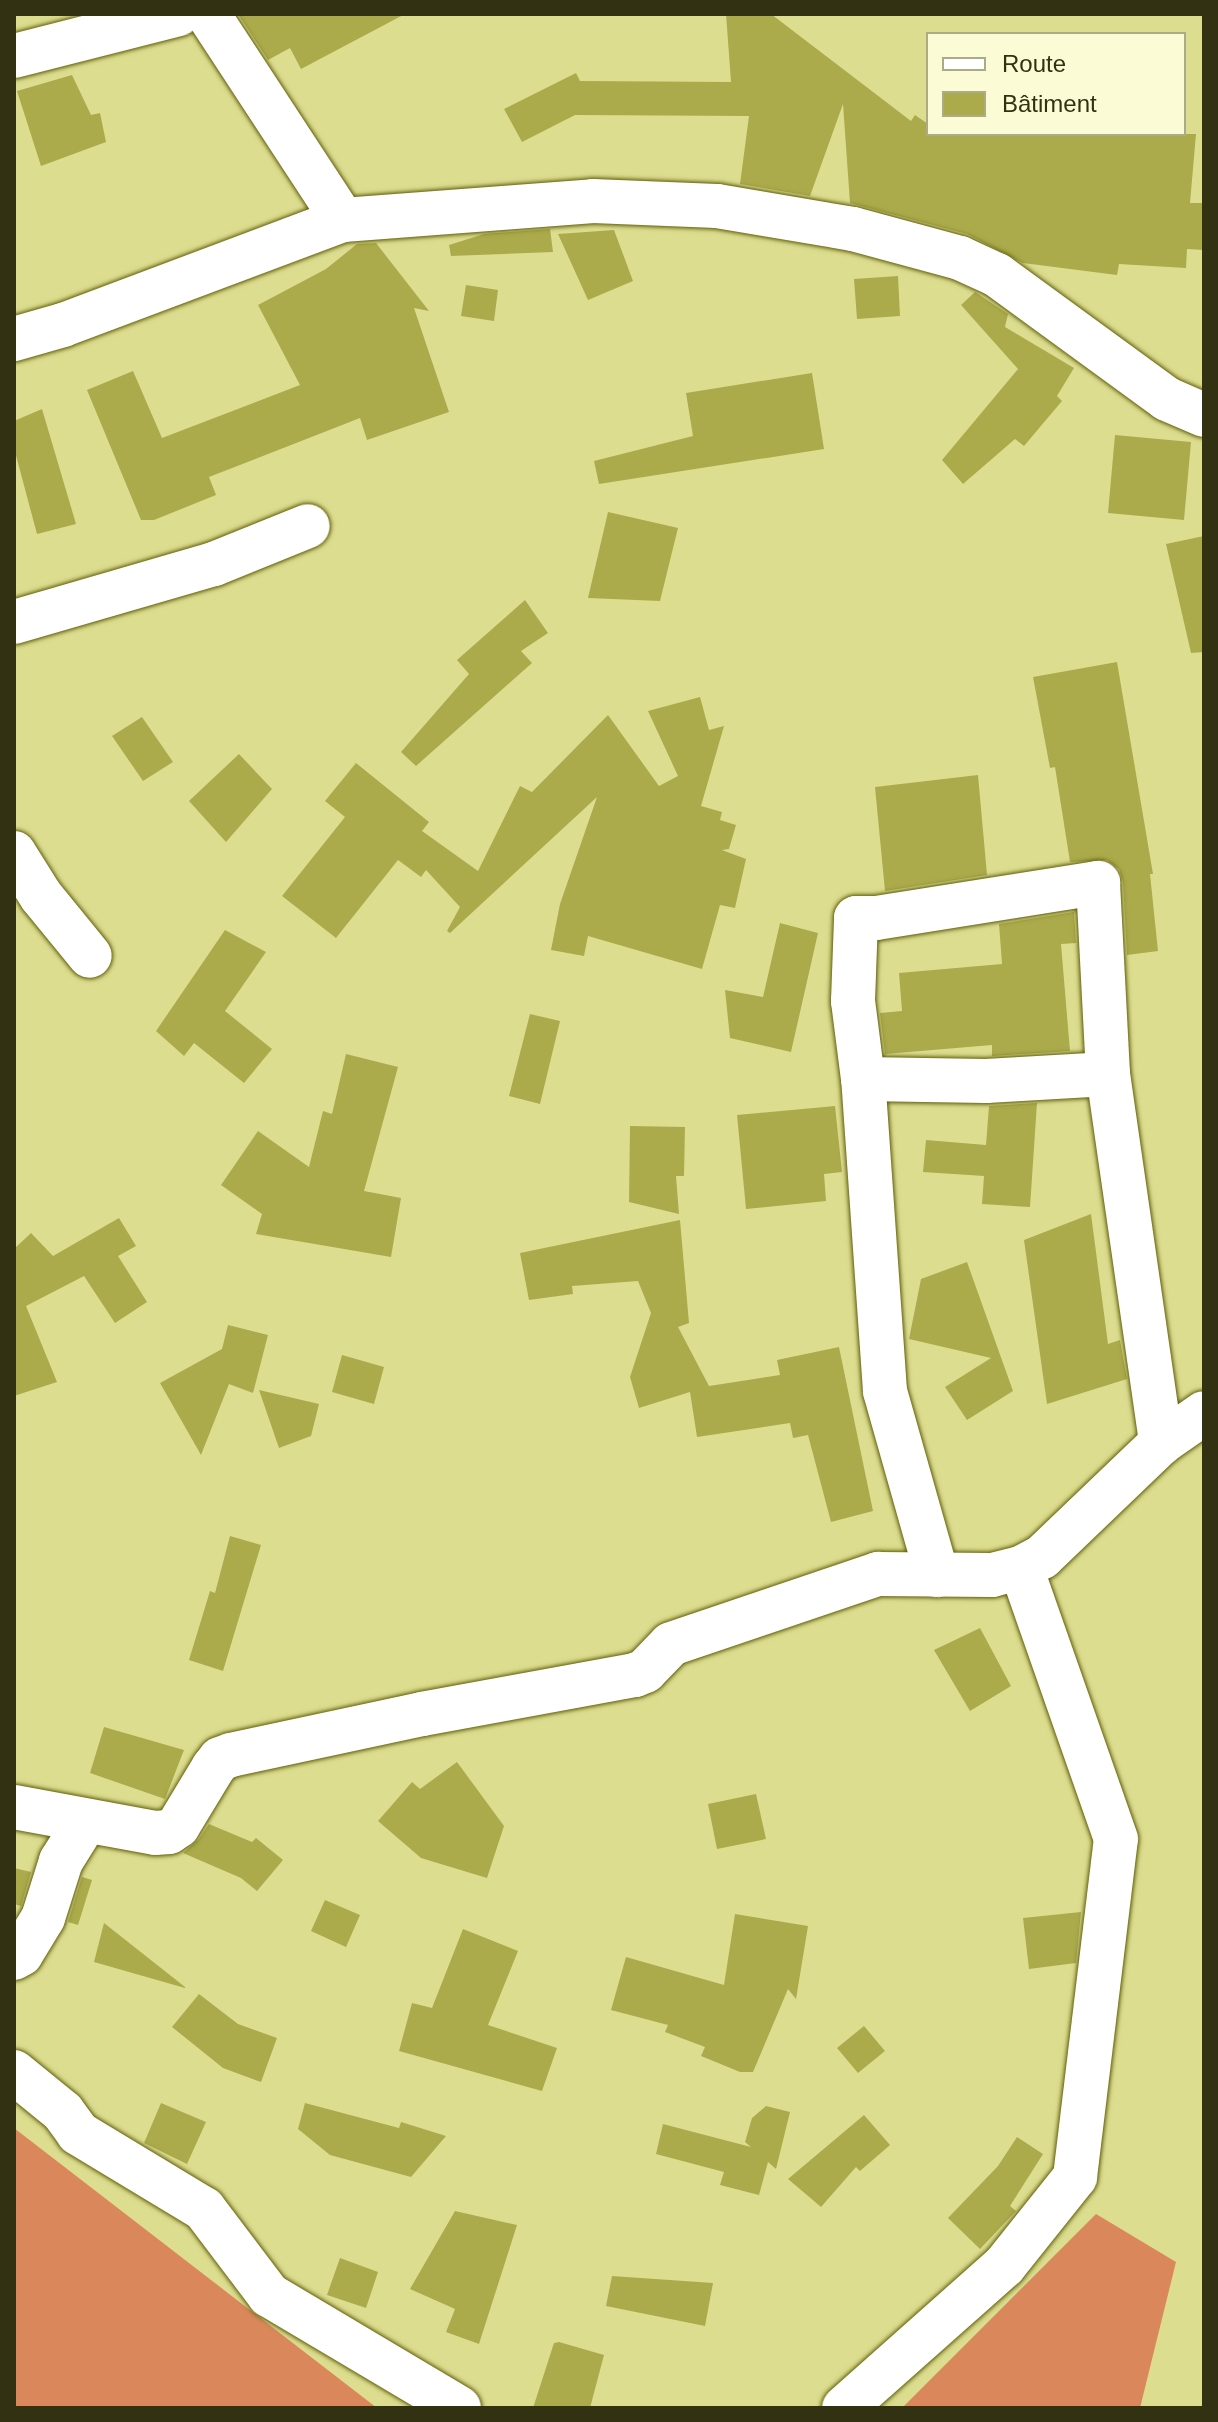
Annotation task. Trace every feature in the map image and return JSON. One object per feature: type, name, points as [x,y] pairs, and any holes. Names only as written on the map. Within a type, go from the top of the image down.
[{"type":"street","points":[[14,56],[179,14]]},
{"type":"street","points":[[208,14],[343,220]]},
{"type":"street","points":[[14,339],[63,325],[343,220],[593,201],[717,206],[853,229],[960,258],[997,275],[1167,399],[1204,415]]},
{"type":"street","points":[[14,622],[214,564],[308,526]]},
{"type":"street","points":[[14,853],[41,896],[90,956]]},
{"type":"street","points":[[937,1575],[885,1391],[863,1079],[853,1001],[856,918],[876,918],[1098,883],[1108,1074],[1161,1443]]},
{"type":"street","points":[[863,1079],[986,1081],[1108,1074]]},
{"type":"street","points":[[14,1807],[155,1833],[169,1832],[178,1826],[220,1759],[231,1755],[422,1714],[635,1675],[645,1671],[671,1644],[710,1628],[878,1574],[992,1575],[1021,1568],[1042,1557],[1161,1443],[1204,1413]]},
{"type":"street","points":[[844,2408],[1004,2266],[1075,2177],[1116,1839],[1021,1568]]},
{"type":"street","points":[[14,1958],[21,1954],[43,1918],[61,1861],[86,1821]]},
{"type":"street","points":[[14,2072],[63,2112],[78,2133],[204,2209],[269,2295],[459,2408]]},
{"type":"shaded area","points":[[14,2128],[377,2408],[14,2408]]},
{"type":"shaded area","points":[[1096,2214],[1176,2262],[1140,2408],[902,2408]]},
{"type":"building","points":[[238,14],[405,14],[301,69],[290,48],[268,60]]},
{"type":"building","points":[[726,14],[771,14],[911,121],[915,115],[926,123],[926,136],[1196,134],[1190,203],[1204,203],[1204,250],[1187,249],[1186,268],[1119,264],[1117,275],[1023,263],[967,234],[850,203],[843,104],[810,196],[740,184],[749,116],[575,115],[522,142],[504,109],[576,73],[580,81],[731,82]]},
{"type":"building","points":[[72,75],[91,115],[100,113],[106,142],[41,166],[17,91]]},
{"type":"building","points":[[550,229],[553,252],[451,256],[449,245],[484,234]]},
{"type":"building","points":[[614,230],[633,281],[588,300],[558,234]]},
{"type":"building","points":[[376,243],[429,311],[414,308],[449,412],[367,440],[360,418],[209,477],[216,495],[154,520],[141,520],[87,390],[133,371],[162,438],[300,385],[258,305],[326,269],[357,244]]},
{"type":"building","points":[[898,276],[900,316],[857,319],[854,279]]},
{"type":"building","points":[[466,285],[498,290],[494,321],[461,316]]},
{"type":"building","points":[[975,292],[1008,314],[1005,327],[1074,368],[1057,396],[1062,401],[1024,446],[1015,439],[963,484],[942,460],[1018,369],[961,305]]},
{"type":"building","points":[[812,373],[824,449],[599,484],[594,461],[693,436],[686,393]]},
{"type":"building","points":[[42,409],[76,524],[37,534],[14,448],[14,421]]},
{"type":"building","points":[[1115,435],[1191,442],[1184,520],[1108,513]]},
{"type":"building","points":[[608,512],[678,528],[660,601],[588,598]]},
{"type":"building","points":[[1204,536],[1204,652],[1191,653],[1166,544]]},
{"type":"building","points":[[525,600],[548,633],[521,651],[532,663],[416,766],[401,752],[469,674],[457,660]]},
{"type":"building","points":[[1117,662],[1153,874],[1150,874],[1158,951],[1127,955],[1123,882],[1119,869],[1107,860],[1070,862],[1055,767],[1050,768],[1033,677]]},
{"type":"building","points":[[700,697],[709,730],[724,726],[701,806],[722,812],[720,820],[736,825],[729,849],[722,850],[746,859],[735,908],[720,905],[702,969],[588,936],[584,956],[551,950],[560,904],[597,797],[450,933],[447,931],[460,907],[426,870],[421,877],[398,860],[336,938],[282,896],[345,817],[325,801],[356,763],[429,822],[422,831],[478,871],[520,786],[532,792],[608,715],[659,786],[678,776],[648,711]]},
{"type":"building","points":[[142,717],[173,762],[143,781],[112,736]]},
{"type":"building","points":[[239,754],[272,789],[226,842],[189,801]]},
{"type":"building","points":[[978,775],[987,875],[885,891],[875,787]]},
{"type":"building","points":[[1074,912],[1076,943],[1061,944],[1070,1051],[992,1056],[992,1045],[885,1054],[880,1013],[902,1011],[899,973],[1002,964],[999,924]]},
{"type":"building","points":[[780,923],[818,933],[791,1052],[730,1038],[725,990],[763,997]]},
{"type":"building","points":[[225,930],[266,952],[225,1011],[272,1049],[244,1083],[194,1043],[184,1056],[156,1031]]},
{"type":"building","points":[[530,1014],[560,1021],[540,1104],[509,1096]]},
{"type":"building","points":[[346,1054],[398,1067],[364,1191],[401,1198],[391,1257],[256,1234],[262,1214],[221,1185],[258,1131],[309,1167],[323,1111],[332,1114]]},
{"type":"building","points":[[1037,1103],[1030,1207],[982,1204],[984,1176],[923,1172],[926,1140],[986,1145],[989,1106]]},
{"type":"building","points":[[835,1106],[842,1172],[824,1174],[826,1201],[746,1209],[737,1115]]},
{"type":"building","points":[[630,1126],[685,1127],[684,1176],[676,1176],[679,1214],[629,1202]]},
{"type":"building","points":[[1091,1214],[1108,1344],[1120,1340],[1127,1379],[1047,1404],[1024,1240]]},
{"type":"building","points":[[119,1218],[136,1246],[118,1256],[147,1302],[115,1323],[84,1276],[26,1306],[57,1382],[14,1396],[14,1249],[31,1233],[53,1256]]},
{"type":"building","points":[[680,1220],[689,1323],[678,1327],[709,1386],[780,1375],[777,1360],[839,1347],[873,1511],[831,1522],[808,1435],[793,1438],[790,1423],[697,1437],[690,1392],[639,1408],[630,1377],[651,1313],[638,1281],[572,1286],[573,1294],[529,1300],[520,1253]]},
{"type":"building","points":[[967,1262],[1013,1391],[967,1420],[945,1387],[991,1358],[909,1339],[921,1279]]},
{"type":"building","points":[[228,1325],[268,1335],[253,1393],[229,1384],[201,1455],[160,1383],[222,1349]]},
{"type":"building","points":[[342,1355],[384,1367],[374,1404],[332,1392]]},
{"type":"building","points":[[259,1390],[319,1404],[311,1436],[279,1448]]},
{"type":"building","points":[[230,1536],[261,1545],[223,1671],[189,1660],[210,1591],[215,1593]]},
{"type":"building","points":[[980,1628],[1011,1686],[970,1711],[934,1650]]},
{"type":"building","points":[[104,1727],[184,1750],[165,1799],[90,1773]]},
{"type":"building","points":[[457,1762],[504,1826],[487,1878],[421,1858],[378,1821],[412,1782],[420,1789]]},
{"type":"building","points":[[756,1794],[766,1839],[717,1849],[708,1804]]},
{"type":"building","points":[[209,1824],[252,1842],[256,1838],[283,1860],[257,1891],[241,1878],[183,1853],[199,1839]]},
{"type":"building","points":[[14,1868],[31,1872],[21,1906],[14,1904]]},
{"type":"building","points":[[82,1877],[92,1880],[78,1925],[68,1922]]},
{"type":"building","points":[[325,1900],[360,1915],[346,1947],[311,1931]]},
{"type":"building","points":[[1081,1912],[1076,1963],[1029,1969],[1023,1918]]},
{"type":"building","points":[[735,1914],[808,1926],[796,1999],[788,1989],[753,2072],[740,2072],[701,2056],[705,2047],[665,2032],[668,2025],[611,2010],[626,1957],[724,1985]]},
{"type":"building","points":[[104,1923],[185,1987],[185,1988],[94,1962]]},
{"type":"building","points":[[463,1929],[518,1951],[488,2025],[557,2048],[542,2091],[399,2051],[412,2003],[432,2008]]},
{"type":"building","points":[[199,1994],[238,2024],[277,2038],[261,2082],[223,2068],[172,2027]]},
{"type":"building","points":[[864,2026],[885,2051],[858,2073],[837,2048]]},
{"type":"building","points":[[161,2103],[206,2122],[187,2164],[144,2143]]},
{"type":"building","points":[[305,2103],[399,2128],[401,2122],[446,2136],[411,2177],[330,2155],[298,2129]]},
{"type":"building","points":[[766,2106],[790,2112],[776,2169],[768,2162],[759,2195],[720,2185],[724,2172],[656,2154],[663,2124],[751,2147],[745,2142],[752,2118]]},
{"type":"building","points":[[864,2115],[890,2145],[860,2171],[856,2167],[821,2207],[788,2179]]},
{"type":"building","points":[[1017,2137],[1043,2154],[1010,2206],[1016,2211],[980,2249],[948,2218],[998,2166]]},
{"type":"building","points":[[455,2211],[517,2225],[479,2344],[446,2332],[455,2309],[410,2289]]},
{"type":"building","points":[[340,2258],[378,2272],[366,2308],[327,2295]]},
{"type":"building","points":[[612,2276],[713,2283],[705,2326],[606,2306]]},
{"type":"building","points":[[554,2343],[604,2355],[590,2408],[533,2408]]}]
